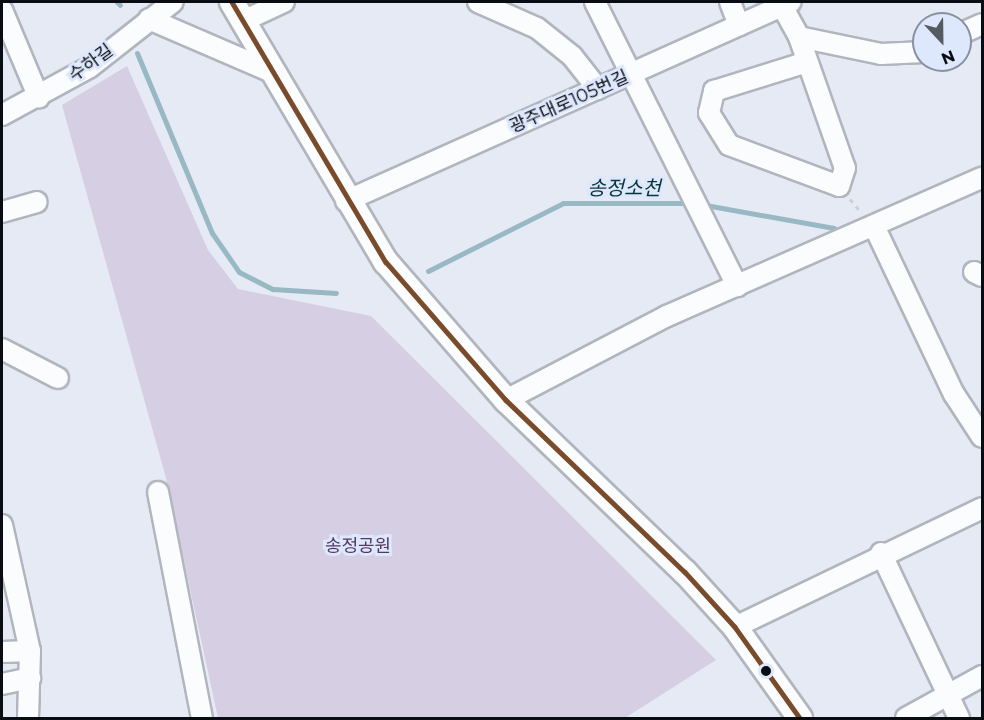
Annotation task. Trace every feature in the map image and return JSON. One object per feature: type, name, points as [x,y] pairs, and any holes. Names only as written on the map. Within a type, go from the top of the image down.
[{"type":"street","name":"수하길","points":[[2,115],[39,98],[90,67],[148,19],[173,2]]},
{"type":"street","points":[[284,2],[237,11],[346,201],[423,308],[506,400],[631,517],[735,627],[800,718]]},
{"type":"street","points":[[478,2],[537,28],[572,56],[598,88]]},
{"type":"street","points":[[595,2],[628,75],[736,286]]},
{"type":"street","points":[[730,2],[739,25]]},
{"type":"street","points":[[786,4],[799,37],[845,168],[839,186],[729,144],[709,113],[714,91],[807,62]]},
{"type":"street","name":"광주대로105번길","points":[[346,201],[786,4]]},
{"type":"street","points":[[2,10],[39,98]]},
{"type":"street","points":[[148,19],[270,71]]},
{"type":"street","points":[[799,37],[881,54],[912,53]]},
{"type":"street","points":[[506,400],[736,286],[875,228],[982,178]]},
{"type":"street","points":[[2,212],[38,202]]},
{"type":"street","points":[[875,228],[954,394],[982,437]]},
{"type":"street","points":[[2,349],[58,378]]},
{"type":"street","points":[[158,492],[202,718]]},
{"type":"street","points":[[735,627],[881,553],[982,508]]},
{"type":"street","points":[[2,525],[30,651],[28,718]]},
{"type":"street","points":[[881,553],[946,697],[959,718]]},
{"type":"street","points":[[2,652],[30,651]]},
{"type":"street","points":[[906,718],[982,676]]},
{"type":"street","points":[[2,684],[30,678]]},
{"type":"path","points":[[839,186],[875,228]]},
{"type":"green space","name":"송정공원","points":[[127,66],[208,250],[238,289],[371,316],[716,660],[625,718],[218,718],[166,478],[62,105]]},
{"type":"waterway","name":"송정소천","points":[[117,2],[120,5]]},
{"type":"waterway","name":"송정소천","points":[[137,53],[212,233],[239,272],[273,289],[336,293]]},
{"type":"waterway","name":"송정소천","points":[[428,271],[563,203],[690,203]]},
{"type":"waterway","name":"송정소천","points":[[700,204],[834,228]]},
{"type":"transit line","points":[[232,2],[386,262],[506,400],[685,572],[735,627],[800,718]]}]
